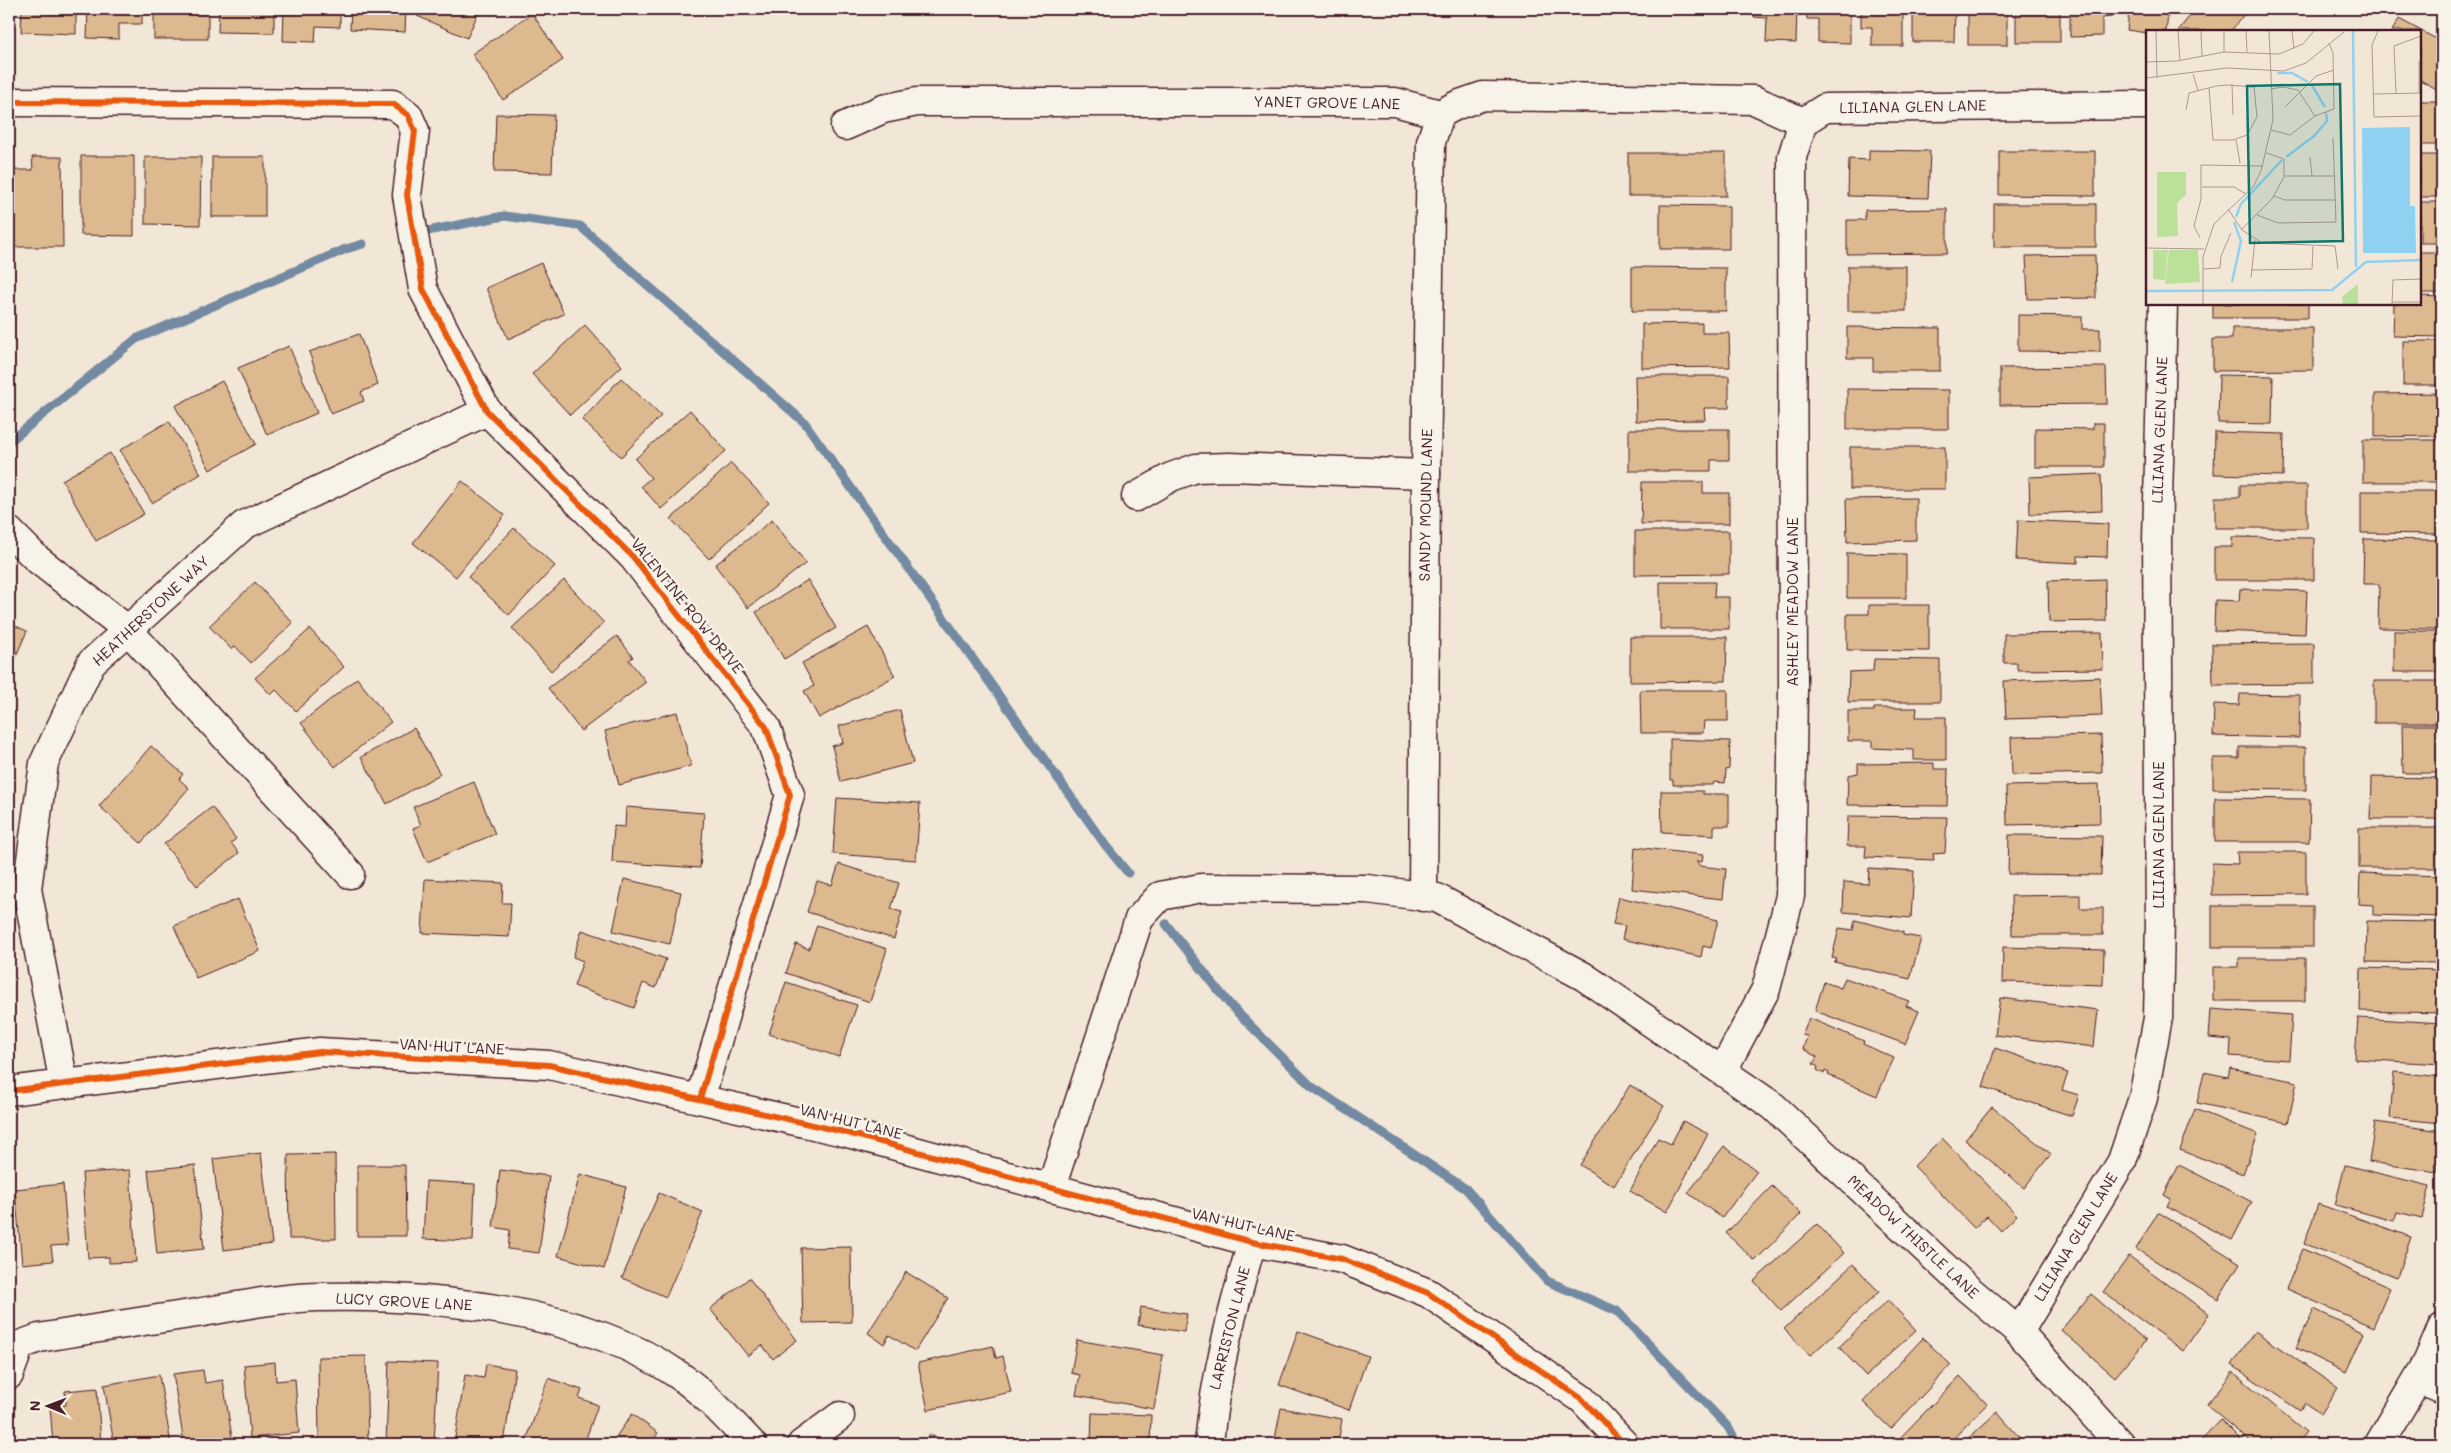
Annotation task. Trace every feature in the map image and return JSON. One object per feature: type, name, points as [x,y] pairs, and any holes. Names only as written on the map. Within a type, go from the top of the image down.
[{"type":"street","points":[[1440,114],[1457,105],[1483,96],[1754,100],[1803,122]]},
{"type":"street","name":"VALENTINE ROW DRIVE","points":[[9,102],[393,104],[408,115],[415,131],[407,196],[423,289],[487,410],[634,557],[766,727],[790,795],[700,1099]]},
{"type":"street","name":"YANET GROVE LANE","points":[[845,126],[883,109],[918,102],[1396,102],[1440,114]]},
{"type":"street","name":"LILIANA GLEN LANE","points":[[1803,122],[1825,108],[2146,105]]},
{"type":"street","name":"SANDY MOUND LANE","points":[[1423,897],[1431,142],[1440,114]]},
{"type":"street","name":"ASHLEY MEADOW LANE","points":[[1723,1070],[1766,989],[1790,896],[1793,689],[1792,157],[1803,122]]},
{"type":"street","name":"LILIANA GLEN LANE","points":[[2019,1332],[2122,1162],[2143,1098],[2158,1018],[2160,922],[2157,540],[2163,305]]},
{"type":"street","name":"HEATHERSTONE WAY","points":[[64,1084],[27,889],[44,762],[91,663],[244,525],[487,410]]},
{"type":"street","points":[[1136,497],[1171,477],[1196,468],[1229,467],[1426,474]]},
{"type":"street","points":[[9,531],[37,559],[128,630],[350,874]]},
{"type":"street","name":"MEADOW THISTLE LANE","points":[[1051,1188],[1139,919],[1160,896],[1211,888],[1368,889],[1437,898],[1584,976],[1773,1106],[1966,1288],[2019,1332],[2120,1444]]},
{"type":"street","name":"VAN HUT LANE","points":[[9,1091],[320,1052],[549,1065],[844,1132],[1252,1242],[1342,1259],[1428,1292],[1582,1399],[1624,1444]]},
{"type":"street","name":"LARRISTON LANE","points":[[1208,1444],[1213,1398],[1226,1333],[1252,1242]]},
{"type":"street","name":"LUCY GROVE LANE","points":[[9,1375],[20,1345],[39,1338],[264,1302],[317,1297],[406,1300],[496,1308],[566,1325],[638,1352],[680,1377],[717,1408],[752,1444]]},
{"type":"street","points":[[2379,1444],[2430,1384],[2442,1328]]},
{"type":"street","points":[[802,1444],[840,1416]]},
{"type":"building","points":[[22,9],[76,9],[76,34],[21,32]]},
{"type":"building","points":[[88,9],[142,9],[142,24],[119,24],[119,39],[87,38]]},
{"type":"building","points":[[154,9],[208,9],[208,39],[154,39]]},
{"type":"building","points":[[219,9],[274,9],[274,33],[218,32]]},
{"type":"building","points":[[284,9],[340,9],[340,27],[316,26],[315,42],[283,41]]},
{"type":"building","points":[[351,9],[406,9],[405,32],[350,29]]},
{"type":"building","points":[[420,9],[480,9],[467,38],[417,16]]},
{"type":"building","points":[[1755,9],[1797,9],[1796,43],[1766,42],[1767,18],[1754,17]]},
{"type":"building","points":[[1807,9],[1850,9],[1850,43],[1818,42],[1818,19],[1807,19]]},
{"type":"building","points":[[1861,9],[1903,9],[1903,46],[1872,46],[1872,27],[1861,27]]},
{"type":"building","points":[[1913,9],[1955,9],[1954,42],[1913,42]]},
{"type":"building","points":[[1968,9],[2007,9],[2007,45],[1968,45]]},
{"type":"building","points":[[2016,9],[2060,9],[2060,42],[2016,42]]},
{"type":"building","points":[[2070,9],[2111,9],[2112,17],[2102,18],[2102,36],[2070,37]]},
{"type":"building","points":[[2129,9],[2169,9],[2166,30],[2146,30],[2146,33],[2127,30]]},
{"type":"building","points":[[2195,9],[2248,9],[2232,30],[2179,30]]},
{"type":"building","points":[[532,13],[563,60],[503,100],[472,54]]},
{"type":"building","points":[[2399,19],[2420,30],[2393,30]]},
{"type":"building","points":[[2421,31],[2442,42],[2442,92],[2421,81]]},
{"type":"building","points":[[2421,101],[2442,101],[2442,145],[2421,145]]},
{"type":"building","points":[[496,114],[554,115],[552,173],[494,172]]},
{"type":"building","points":[[1869,150],[1930,151],[1928,198],[1848,196],[1849,159],[1869,160]]},
{"type":"building","points":[[1999,151],[2095,151],[2095,196],[1999,195]]},
{"type":"building","points":[[1628,153],[1726,153],[1726,196],[1628,196]]},
{"type":"building","points":[[2421,155],[2442,155],[2442,186],[2436,186],[2436,197],[2421,197]]},
{"type":"building","points":[[81,156],[134,156],[134,236],[81,235]]},
{"type":"building","points":[[32,157],[62,157],[63,247],[9,247],[9,170],[33,170]]},
{"type":"building","points":[[145,157],[201,157],[200,225],[145,224]]},
{"type":"building","points":[[212,157],[265,157],[265,217],[212,217]]},
{"type":"building","points":[[2421,202],[2442,202],[2442,243],[2421,243]]},
{"type":"building","points":[[1994,204],[2096,204],[2096,247],[1994,247]]},
{"type":"building","points":[[1660,205],[1729,206],[1729,249],[1660,249]]},
{"type":"building","points":[[1947,209],[1947,253],[1847,254],[1847,220],[1865,220],[1865,210]]},
{"type":"building","points":[[2421,252],[2442,252],[2442,283],[2438,283],[2438,293],[2421,293]]},
{"type":"building","points":[[2095,255],[2096,298],[2028,299],[2026,256]]},
{"type":"building","points":[[541,263],[564,314],[508,339],[486,288]]},
{"type":"building","points":[[1848,266],[1906,266],[1906,311],[1848,311]]},
{"type":"building","points":[[1632,267],[1726,268],[1726,311],[1632,311]]},
{"type":"building","points":[[2421,296],[2442,297],[2442,337],[2393,336],[2394,305],[2421,305]]},
{"type":"building","points":[[2213,305],[2308,305],[2308,318],[2213,318]]},
{"type":"building","points":[[2018,315],[2082,316],[2082,329],[2100,329],[2100,352],[2018,351]]},
{"type":"building","points":[[1702,323],[1702,333],[1729,333],[1730,367],[1642,368],[1642,324]]},
{"type":"building","points":[[585,325],[622,366],[570,415],[532,374]]},
{"type":"building","points":[[1847,327],[1940,328],[1940,371],[1873,371],[1873,358],[1847,358]]},
{"type":"building","points":[[2232,328],[2313,328],[2313,370],[2213,371],[2213,339],[2232,339]]},
{"type":"building","points":[[359,334],[378,385],[361,392],[364,401],[331,414],[309,352]]},
{"type":"building","points":[[2403,341],[2442,341],[2442,385],[2403,385]]},
{"type":"building","points":[[289,346],[317,413],[267,435],[238,368]]},
{"type":"building","points":[[2106,367],[2107,404],[2000,405],[2000,368]]},
{"type":"building","points":[[2219,375],[2273,376],[2272,424],[2218,423]]},
{"type":"building","points":[[1635,376],[1729,376],[1729,408],[1704,408],[1705,420],[1636,421]]},
{"type":"building","points":[[621,378],[661,416],[621,457],[582,420]]},
{"type":"building","points":[[222,381],[256,444],[210,470],[175,406]]},
{"type":"building","points":[[1847,389],[1949,390],[1949,429],[1847,429]]},
{"type":"building","points":[[2442,393],[2442,424],[2436,424],[2436,436],[2375,437],[2375,394]]},
{"type":"building","points":[[690,410],[726,451],[661,509],[641,486],[651,478],[635,459]]},
{"type":"building","points":[[169,421],[201,474],[152,503],[120,450]]},
{"type":"building","points":[[2093,423],[2104,423],[2104,467],[2035,467],[2035,428],[2093,429]]},
{"type":"building","points":[[1629,429],[1729,429],[1729,460],[1711,460],[1711,471],[1629,471]]},
{"type":"building","points":[[2215,432],[2284,434],[2283,476],[2214,474]]},
{"type":"building","points":[[2363,440],[2442,440],[2442,482],[2363,482]]},
{"type":"building","points":[[1850,447],[1945,447],[1945,489],[1850,489]]},
{"type":"building","points":[[110,453],[144,514],[96,541],[62,480]]},
{"type":"building","points":[[731,463],[769,503],[709,559],[671,519]]},
{"type":"building","points":[[2101,474],[2102,511],[2030,514],[2029,477]]},
{"type":"building","points":[[462,481],[505,515],[456,577],[413,543]]},
{"type":"building","points":[[1642,482],[1703,482],[1703,493],[1729,493],[1729,524],[1641,524]]},
{"type":"building","points":[[2240,485],[2307,485],[2307,528],[2215,528],[2215,497],[2240,497]]},
{"type":"building","points":[[2361,491],[2442,491],[2442,534],[2361,533]]},
{"type":"building","points":[[1916,498],[1916,540],[1847,542],[1846,499]]},
{"type":"building","points":[[772,520],[806,563],[748,608],[715,565]]},
{"type":"building","points":[[2018,520],[2108,524],[2107,557],[2078,556],[2078,563],[2016,560]]},
{"type":"building","points":[[514,528],[555,566],[509,615],[468,577]]},
{"type":"building","points":[[1635,531],[1729,531],[1729,574],[1635,575]]},
{"type":"building","points":[[2232,537],[2314,538],[2314,580],[2214,580],[2214,547],[2232,547]]},
{"type":"building","points":[[2364,539],[2442,540],[2442,629],[2378,628],[2379,584],[2363,584]]},
{"type":"building","points":[[1847,553],[1906,554],[1906,598],[1847,598]]},
{"type":"building","points":[[2105,579],[2106,621],[2049,622],[2048,581]]},
{"type":"building","points":[[564,580],[604,623],[551,671],[512,628]]},
{"type":"building","points":[[808,580],[836,628],[784,659],[756,612]]},
{"type":"building","points":[[255,582],[293,623],[251,663],[235,646],[231,649],[209,626]]},
{"type":"building","points":[[1660,582],[1715,582],[1714,597],[1729,597],[1729,629],[1660,629]]},
{"type":"building","points":[[2240,589],[2307,591],[2305,634],[2214,631],[2215,600],[2239,601]]},
{"type":"building","points":[[1869,605],[1929,605],[1929,651],[1847,650],[1847,614],[1869,614]]},
{"type":"building","points":[[9,623],[27,631],[9,672]]},
{"type":"building","points":[[868,627],[895,676],[819,718],[804,691],[814,686],[802,663]]},
{"type":"building","points":[[310,629],[344,667],[296,711],[276,690],[271,695],[255,678]]},
{"type":"building","points":[[2394,631],[2442,631],[2442,672],[2394,672]]},
{"type":"building","points":[[2102,633],[2103,669],[2017,670],[2017,663],[2004,663],[2004,634]]},
{"type":"building","points":[[617,636],[633,657],[629,660],[646,682],[581,731],[548,688]]},
{"type":"building","points":[[1630,637],[1727,637],[1726,681],[1630,682]]},
{"type":"building","points":[[2314,643],[2314,684],[2213,685],[2212,644]]},
{"type":"building","points":[[1874,659],[1940,660],[1940,702],[1848,702],[1849,672],[1873,671]]},
{"type":"building","points":[[2100,677],[2102,716],[2006,719],[2004,681]]},
{"type":"building","points":[[357,678],[391,722],[335,767],[301,723]]},
{"type":"building","points":[[2374,681],[2442,681],[2442,712],[2436,712],[2436,723],[2374,723]]},
{"type":"building","points":[[1640,690],[1728,690],[1728,721],[1704,721],[1703,733],[1641,733]]},
{"type":"building","points":[[2240,694],[2300,695],[2299,738],[2213,736],[2214,704],[2239,705]]},
{"type":"building","points":[[1874,708],[1917,708],[1916,717],[1946,717],[1946,760],[1914,760],[1914,750],[1872,748],[1872,741],[1848,741],[1848,711],[1874,711]]},
{"type":"building","points":[[900,710],[913,763],[841,782],[832,746],[843,743],[839,726]]},
{"type":"building","points":[[677,712],[691,766],[619,785],[605,731]]},
{"type":"building","points":[[2402,725],[2442,725],[2442,773],[2403,773]]},
{"type":"building","points":[[414,728],[440,774],[387,804],[361,757]]},
{"type":"building","points":[[2101,735],[2102,773],[2012,775],[2011,737]]},
{"type":"building","points":[[1670,739],[1730,741],[1729,769],[1726,770],[1725,783],[1714,782],[1713,785],[1673,785],[1673,780],[1670,780]]},
{"type":"building","points":[[151,746],[183,774],[179,779],[189,788],[141,843],[99,806]]},
{"type":"building","points":[[2239,747],[2306,747],[2306,790],[2213,789],[2213,758],[2239,758]]},
{"type":"building","points":[[1934,763],[1934,769],[1948,769],[1947,806],[1847,805],[1848,775],[1858,773],[1858,764]]},
{"type":"building","points":[[2372,777],[2442,778],[2442,819],[2371,819]]},
{"type":"building","points":[[474,782],[495,834],[427,862],[413,828],[421,825],[413,807]]},
{"type":"building","points":[[2099,784],[2100,823],[2007,825],[2006,786]]},
{"type":"building","points":[[1661,791],[1703,791],[1703,794],[1729,794],[1729,826],[1714,826],[1714,835],[1662,832]]},
{"type":"building","points":[[837,798],[920,803],[916,860],[833,854]]},
{"type":"building","points":[[2215,798],[2310,799],[2309,842],[2215,842]]},
{"type":"building","points":[[212,807],[236,839],[231,843],[239,853],[197,886],[164,844]]},
{"type":"building","points":[[626,807],[704,813],[700,868],[612,862],[614,826],[625,827]]},
{"type":"building","points":[[1848,816],[1947,817],[1945,853],[1933,854],[1934,860],[1865,857],[1866,846],[1847,846]]},
{"type":"building","points":[[2359,828],[2442,828],[2442,868],[2359,868]]},
{"type":"building","points":[[2009,835],[2102,836],[2101,875],[2008,874]]},
{"type":"building","points":[[1635,847],[1703,855],[1702,862],[1696,861],[1700,866],[1726,869],[1723,899],[1632,889]]},
{"type":"building","points":[[2237,852],[2306,852],[2306,894],[2212,895],[2212,863],[2238,864]]},
{"type":"building","points":[[839,864],[899,883],[891,909],[902,912],[894,939],[807,912],[817,881],[832,885]]},
{"type":"building","points":[[1869,868],[1914,871],[1911,918],[1843,912],[1844,882],[1868,884]]},
{"type":"building","points":[[2360,873],[2442,876],[2442,917],[2373,915],[2373,905],[2359,904]]},
{"type":"building","points":[[425,879],[503,883],[502,903],[511,903],[509,937],[422,933]]},
{"type":"building","points":[[624,879],[681,892],[670,944],[613,931]]},
{"type":"building","points":[[2080,895],[2080,908],[2103,908],[2103,935],[2012,935],[2011,896]]},
{"type":"building","points":[[1619,897],[1718,920],[1711,948],[1703,946],[1701,957],[1622,939],[1625,926],[1613,924]]},
{"type":"building","points":[[238,899],[260,951],[196,978],[174,926]]},
{"type":"building","points":[[2212,906],[2313,906],[2313,947],[2212,947]]},
{"type":"building","points":[[1855,920],[1903,932],[1903,935],[1921,938],[1910,979],[1834,962],[1837,959],[1832,958],[1839,928],[1853,930]]},
{"type":"building","points":[[2367,921],[2442,922],[2442,963],[2366,962]]},
{"type":"building","points":[[817,925],[887,949],[870,1002],[786,973],[796,944],[809,949]]},
{"type":"building","points":[[582,930],[666,959],[656,988],[643,983],[634,1008],[574,986],[583,961],[573,957]]},
{"type":"building","points":[[2003,947],[2104,950],[2103,985],[2002,982]]},
{"type":"building","points":[[2239,958],[2305,958],[2305,1001],[2213,1001],[2213,967],[2239,967]]},
{"type":"building","points":[[2361,968],[2442,970],[2442,1013],[2360,1011]]},
{"type":"building","points":[[1845,978],[1909,1001],[1906,1006],[1919,1011],[1905,1044],[1815,1011],[1824,982],[1841,988]]},
{"type":"building","points":[[786,982],[857,1005],[839,1057],[769,1034]]},
{"type":"building","points":[[2000,998],[2098,1010],[2094,1047],[1995,1035]]},
{"type":"building","points":[[2211,1009],[2292,1015],[2289,1060],[2230,1056],[2231,1040],[2209,1038]]},
{"type":"building","points":[[1809,1018],[1864,1041],[1863,1044],[1894,1058],[1877,1096],[1828,1075],[1829,1073],[1825,1071],[1824,1074],[1817,1070],[1818,1067],[1813,1064],[1817,1057],[1803,1049],[1807,1036],[1802,1035]]},
{"type":"building","points":[[2358,1018],[2442,1023],[2442,1064],[2355,1059]]},
{"type":"building","points":[[1995,1048],[2068,1073],[2062,1090],[2079,1095],[2072,1116],[1983,1087]]},
{"type":"building","points":[[2230,1068],[2297,1082],[2288,1123],[2197,1103],[2204,1072],[2228,1077]]},
{"type":"building","points":[[2394,1072],[2442,1077],[2442,1123],[2390,1118]]},
{"type":"building","points":[[1630,1085],[1664,1106],[1614,1186],[1580,1165]]},
{"type":"building","points":[[1992,1107],[2051,1154],[2024,1188],[1965,1140]]},
{"type":"building","points":[[2195,1109],[2258,1134],[2243,1174],[2180,1150]]},
{"type":"building","points":[[1683,1121],[1708,1134],[1667,1212],[1630,1191],[1658,1138],[1671,1144]]},
{"type":"building","points":[[2375,1122],[2442,1131],[2437,1172],[2369,1162]]},
{"type":"building","points":[[1942,1138],[2017,1215],[2001,1231],[1987,1216],[1974,1228],[1914,1166]]},
{"type":"building","points":[[1724,1146],[1757,1171],[1722,1218],[1688,1193]]},
{"type":"building","points":[[261,1153],[272,1244],[224,1250],[213,1159]]},
{"type":"building","points":[[335,1154],[336,1239],[289,1239],[288,1155]]},
{"type":"building","points":[[195,1165],[204,1249],[157,1254],[148,1170]]},
{"type":"building","points":[[357,1165],[405,1165],[406,1236],[357,1236]]},
{"type":"building","points":[[2179,1165],[2252,1202],[2232,1240],[2167,1207],[2171,1199],[2164,1195]]},
{"type":"building","points":[[2345,1165],[2430,1186],[2422,1218],[2397,1212],[2394,1221],[2335,1205]]},
{"type":"building","points":[[130,1170],[136,1262],[109,1263],[109,1257],[88,1258],[82,1173]]},
{"type":"building","points":[[500,1170],[549,1176],[539,1253],[508,1249],[510,1230],[493,1227]]},
{"type":"building","points":[[580,1174],[626,1187],[604,1269],[558,1256]]},
{"type":"building","points":[[426,1181],[475,1184],[473,1241],[423,1239]]},
{"type":"building","points":[[63,1184],[68,1245],[51,1246],[53,1261],[22,1264],[15,1189]]},
{"type":"building","points":[[1772,1186],[1801,1214],[1755,1261],[1726,1233]]},
{"type":"building","points":[[659,1193],[703,1212],[666,1297],[622,1278]]},
{"type":"building","points":[[2318,1204],[2411,1237],[2397,1277],[2304,1244]]},
{"type":"building","points":[[2158,1212],[2240,1263],[2218,1299],[2136,1249]]},
{"type":"building","points":[[1817,1224],[1844,1253],[1781,1311],[1754,1281]]},
{"type":"building","points":[[851,1247],[852,1322],[803,1323],[801,1248]]},
{"type":"building","points":[[2303,1249],[2390,1288],[2373,1327],[2286,1289]]},
{"type":"building","points":[[2129,1256],[2209,1314],[2183,1351],[2103,1292]]},
{"type":"building","points":[[1853,1264],[1879,1292],[1810,1356],[1784,1329]]},
{"type":"building","points":[[906,1272],[948,1298],[915,1351],[889,1335],[884,1344],[868,1333]]},
{"type":"building","points":[[749,1278],[797,1340],[773,1359],[762,1345],[748,1356],[710,1309]]},
{"type":"building","points":[[2091,1294],[2146,1341],[2115,1377],[2061,1330]]},
{"type":"building","points":[[1888,1300],[1916,1330],[1866,1376],[1839,1347]]},
{"type":"building","points":[[1141,1307],[1187,1314],[1184,1332],[1138,1325]]},
{"type":"building","points":[[2314,1309],[2364,1333],[2346,1372],[2296,1348]]},
{"type":"building","points":[[1298,1331],[1368,1356],[1349,1410],[1279,1385]]},
{"type":"building","points":[[2255,1331],[2338,1388],[2321,1414],[2305,1403],[2300,1411],[2232,1365]]},
{"type":"building","points":[[1923,1338],[1951,1365],[1891,1429],[1863,1402]]},
{"type":"building","points":[[1077,1340],[1163,1355],[1154,1409],[1076,1395],[1080,1375],[1071,1373]]},
{"type":"building","points":[[993,1346],[996,1358],[1003,1356],[1011,1392],[928,1410],[918,1363]]},
{"type":"building","points":[[366,1356],[368,1444],[319,1444],[318,1357]]},
{"type":"building","points":[[389,1361],[438,1363],[434,1444],[386,1444]]},
{"type":"building","points":[[275,1362],[276,1381],[295,1379],[299,1433],[250,1438],[244,1365]]},
{"type":"building","points":[[486,1364],[515,1369],[504,1444],[454,1444],[465,1375],[484,1378]]},
{"type":"building","points":[[203,1370],[205,1383],[223,1380],[233,1444],[184,1444],[173,1374]]},
{"type":"building","points":[[2233,1372],[2306,1432],[2296,1444],[2268,1442],[2253,1444],[2206,1405]]},
{"type":"building","points":[[159,1375],[171,1444],[114,1444],[104,1385]]},
{"type":"building","points":[[1960,1376],[1987,1404],[1948,1444],[1894,1444]]},
{"type":"building","points":[[548,1378],[582,1390],[579,1398],[598,1405],[584,1444],[525,1444]]},
{"type":"building","points":[[97,1388],[101,1444],[53,1444],[50,1407],[66,1405],[65,1391]]},
{"type":"building","points":[[1281,1408],[1342,1419],[1338,1444],[1274,1444]]},
{"type":"building","points":[[1997,1412],[2025,1444],[1962,1444]]},
{"type":"building","points":[[1092,1413],[1151,1415],[1150,1444],[1091,1444]]},
{"type":"building","points":[[632,1414],[658,1433],[650,1444],[611,1444]]},
{"type":"building","points":[[2221,1420],[2245,1444],[2198,1444]]},
{"type":"building","points":[[929,1435],[961,1444],[927,1444]]},
{"type":"waterway","points":[[422,232],[504,216],[580,226],[805,423],[1106,846],[1128,873]]},
{"type":"waterway","points":[[9,442],[136,339],[346,249],[363,244]]},
{"type":"waterway","points":[[1166,924],[1231,1006],[1311,1086],[1466,1189],[1547,1281],[1617,1311],[1728,1427],[1737,1444]]},
{"type":"cycle path","points":[[9,102],[393,104],[408,115],[415,131],[407,195],[423,289],[487,411],[633,557],[766,727],[790,795],[700,1099]]},
{"type":"cycle path","points":[[9,1091],[320,1052],[549,1065],[844,1132],[1252,1242],[1342,1259],[1428,1293],[1582,1399],[1624,1444]]}]
